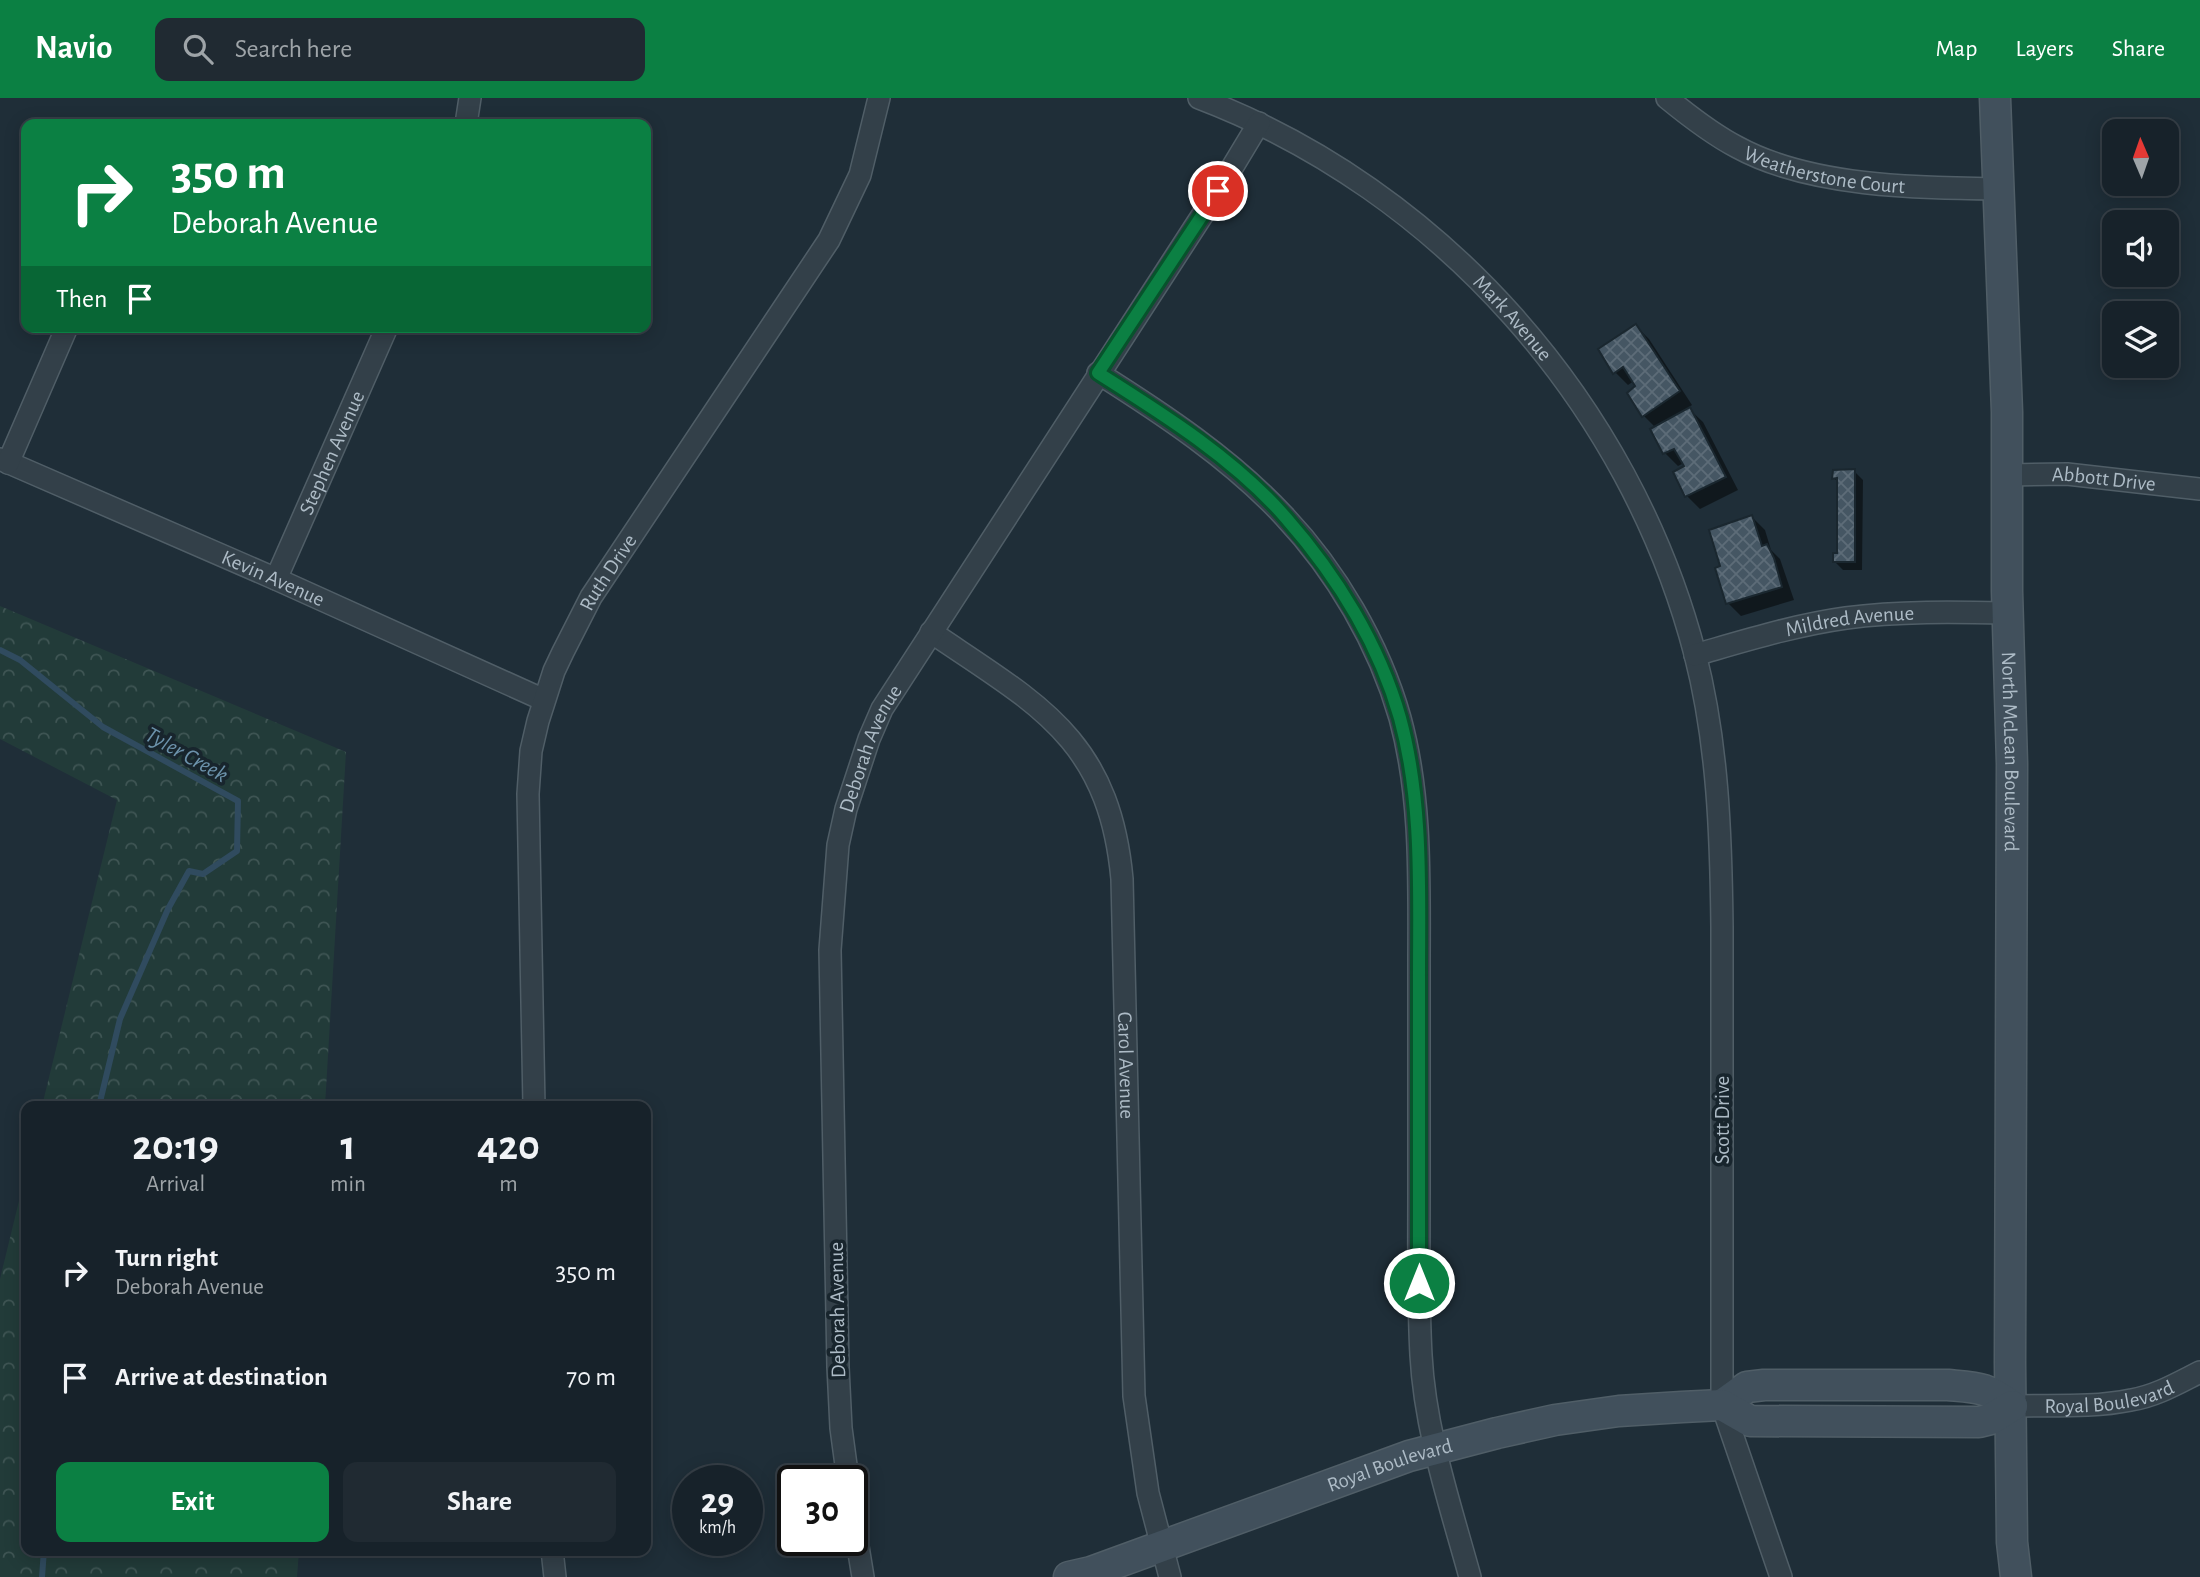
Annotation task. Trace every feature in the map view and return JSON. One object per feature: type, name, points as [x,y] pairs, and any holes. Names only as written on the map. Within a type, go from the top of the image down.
[{"type":"main road","name":"North McLean Boulevard","points":[[1995,98],[2006,342],[2008,475],[2007,613],[2012,764],[2010,1363],[2012,1542],[2016,1577]]},
{"type":"main road","name":"Royal Boulevard","points":[[1069,1577],[1435,1448],[1555,1420],[1619,1411],[1722,1405],[1750,1421],[1979,1422],[1991,1419],[2012,1406]]},
{"type":"street","points":[[467,119],[470,98]]},
{"type":"street","name":"Ruth Drive","points":[[534,1101],[528,794],[531,751],[544,700],[554,671],[591,597],[829,240],[860,175],[879,98]]},
{"type":"street","name":"Mark Avenue","points":[[1199,98],[1259,123],[1354,179],[1413,221],[1482,284],[1535,341],[1605,440],[1634,493],[1657,541],[1678,596],[1695,655]]},
{"type":"street","name":"Weatherstone Court","points":[[1667,98],[1737,147],[1793,170],[1848,180],[1999,189]]},
{"type":"street","name":"Deborah Avenue","points":[[846,1465],[838,1367],[830,950],[838,845],[846,809],[869,739],[883,709],[1218,191],[1259,123]]},
{"type":"street","points":[[4,461],[64,333]]},
{"type":"street","name":"Stephen Avenue","points":[[276,579],[384,333]]},
{"type":"street","points":[[1098,373],[1191,436],[1238,472],[1284,515],[1320,558],[1356,615],[1383,671],[1400,719],[1413,786],[1419,865],[1419,1283],[1424,1390],[1435,1448],[1470,1577]]},
{"type":"street","name":"Kevin Avenue","points":[[4,461],[276,579],[544,700]]},
{"type":"street","name":"Abbott Drive","points":[[2008,475],[2067,474],[2200,489]]},
{"type":"street","name":"Mildred Avenue","points":[[1695,655],[1787,630],[1843,619],[1891,614],[2007,613]]},
{"type":"street","name":"Carol Avenue","points":[[931,632],[1047,713],[1066,733],[1092,771],[1114,822],[1122,879],[1134,1396],[1148,1493],[1170,1577]]},
{"type":"street","name":"Scott Drive","points":[[1695,655],[1709,719],[1721,855],[1722,1405],[1780,1577]]},
{"type":"street","name":"Royal Boulevard","points":[[2012,1406],[2088,1405],[2131,1401],[2166,1390],[2200,1372]]},
{"type":"street","points":[[553,1556],[555,1577]]},
{"type":"street","points":[[860,1556],[863,1577]]},
{"type":"green space","points":[[0,606],[346,752],[325,1101],[43,1101],[117,800],[0,739]]},
{"type":"green space","points":[[21,1193],[21,1556],[299,1556],[297,1577],[0,1577],[0,1279]]},
{"type":"building","points":[[1636,324],[1680,391],[1642,417],[1627,393],[1635,386],[1623,367],[1613,374],[1598,349]]},
{"type":"building","points":[[1690,407],[1726,477],[1685,497],[1673,472],[1684,466],[1674,449],[1663,454],[1650,429]]},
{"type":"building","points":[[1855,469],[1855,562],[1833,562],[1833,553],[1837,553],[1837,478],[1832,479],[1833,470]]},
{"type":"building","points":[[1752,515],[1762,546],[1767,544],[1774,558],[1782,587],[1726,604],[1715,568],[1720,566],[1709,530]]},
{"type":"waterway","name":"Tyler Creek","points":[[0,650],[20,660],[103,727],[238,801],[237,851],[203,874],[189,871],[168,909],[120,1019],[100,1101]]},
{"type":"waterway","name":"Tyler Creek","points":[[42,1577],[44,1556]]},
{"type":"route","points":[[1218,191],[1098,373],[1191,436],[1238,472],[1284,515],[1320,558],[1356,615],[1383,671],[1400,719],[1413,786],[1419,865],[1419,1283]]}]
